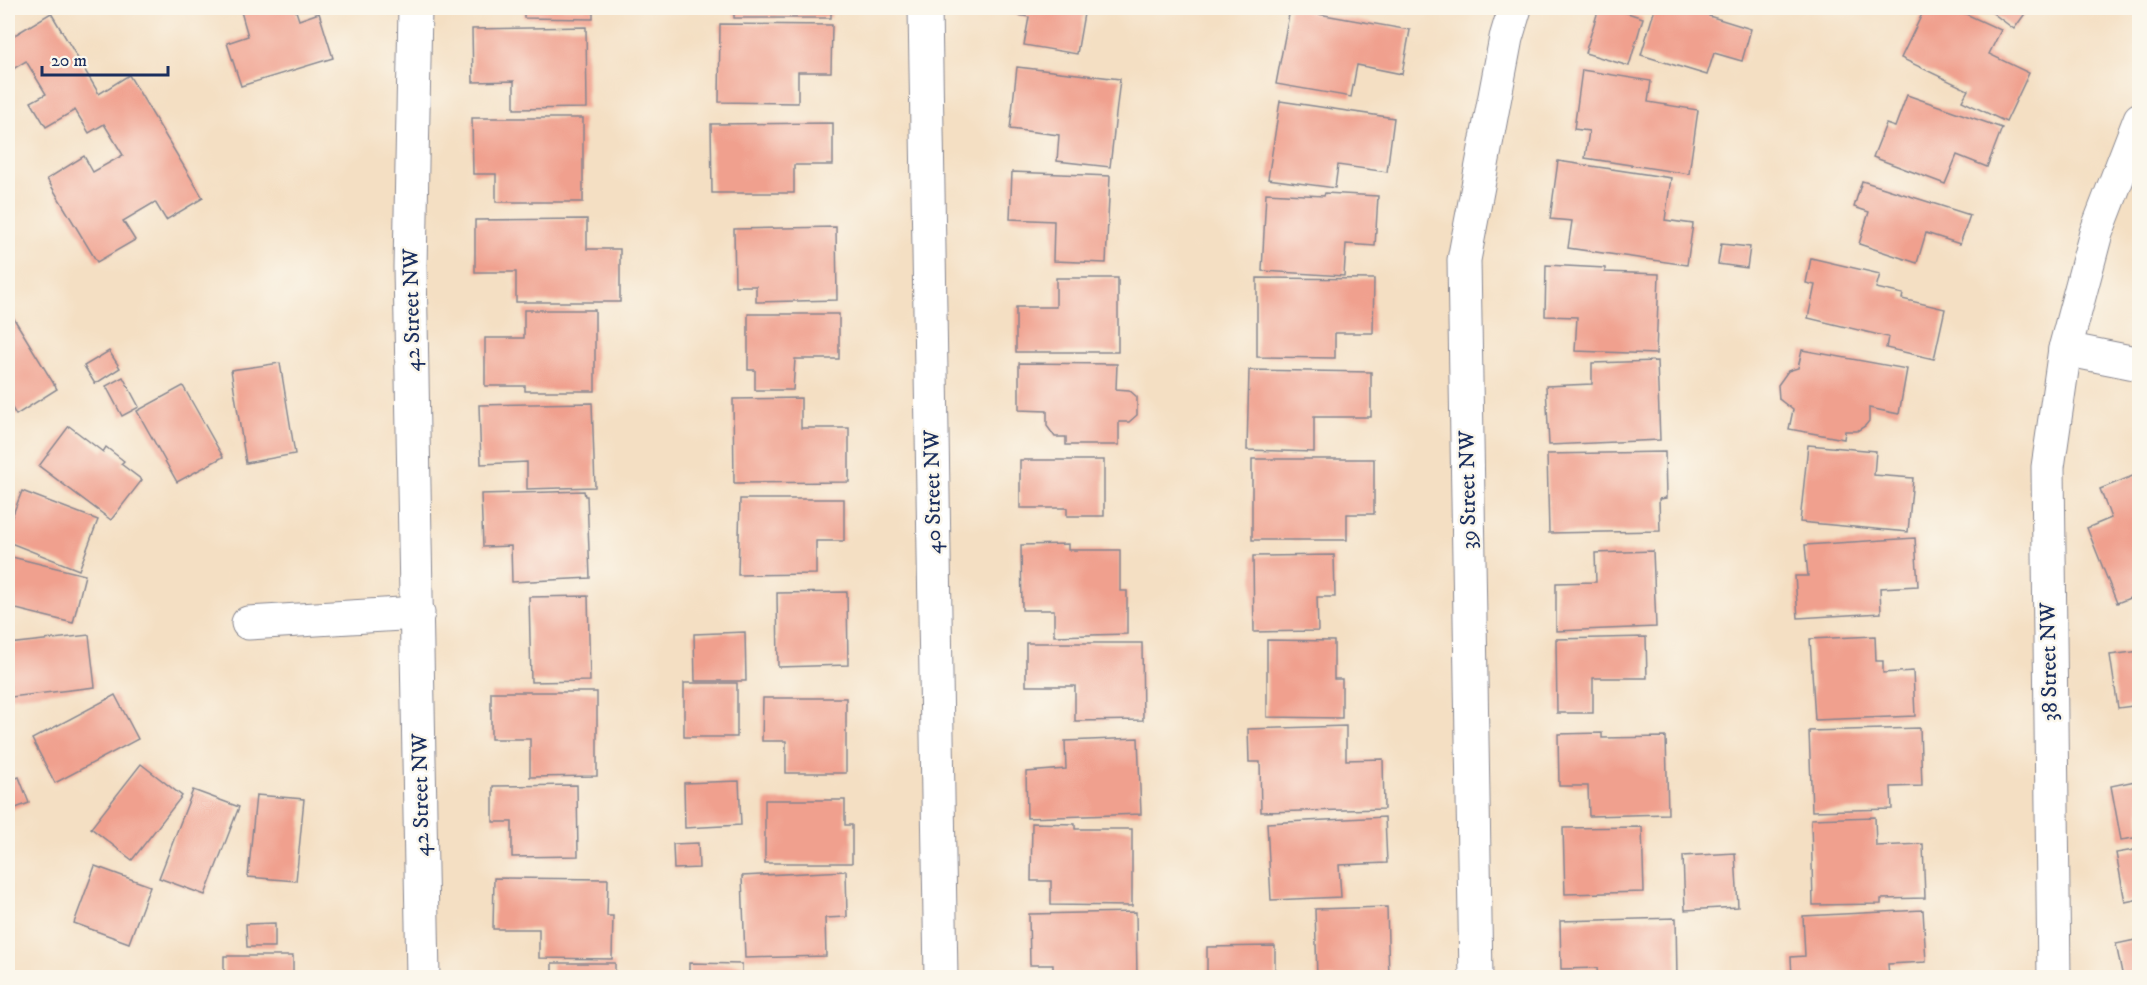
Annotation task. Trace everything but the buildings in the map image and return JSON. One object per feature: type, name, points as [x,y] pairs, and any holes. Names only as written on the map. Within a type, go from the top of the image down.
[{"type":"street","name":"42 Street NW","points":[[415,8],[410,267],[423,978]]},
{"type":"street","name":"40 Street NW","points":[[925,8],[941,978]]},
{"type":"street","name":"39 Street NW","points":[[1476,978],[1464,260],[1506,38],[1515,8]]},
{"type":"street","name":"38 Street NW","points":[[2054,978],[2048,467],[2065,349],[2096,233],[2139,119]]},
{"type":"street","points":[[2065,349],[2139,364]]},
{"type":"street","points":[[248,623],[418,613]]}]
